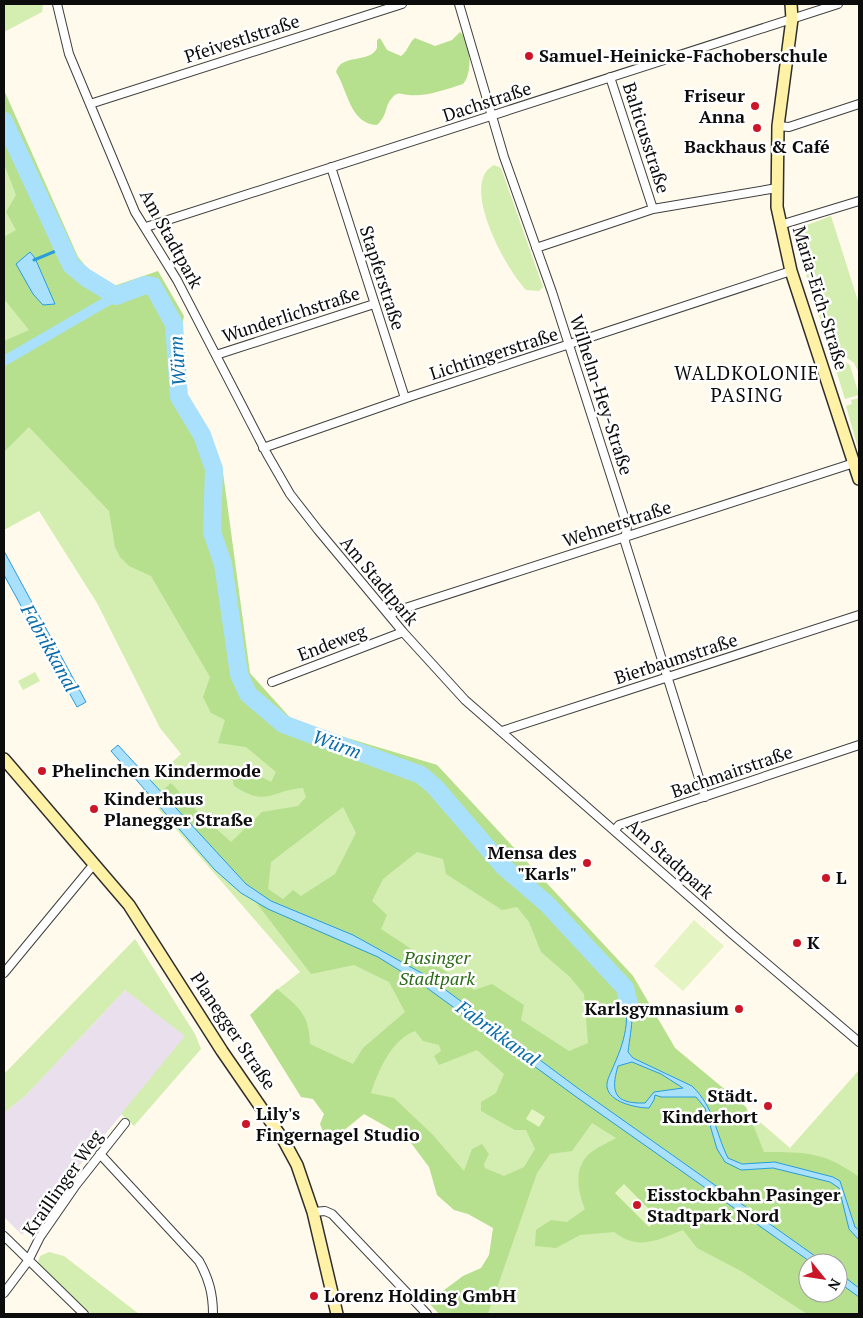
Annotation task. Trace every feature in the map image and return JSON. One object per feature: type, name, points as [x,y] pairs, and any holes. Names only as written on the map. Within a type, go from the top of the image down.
[{"type":"main road","name":"Maria-Eich-Straße","points":[[791,4],[792,19],[778,126],[776,188],[780,225],[790,271],[859,479]]},
{"type":"main road","name":"Planegger Straße","points":[[4,759],[129,905],[222,1051],[284,1140],[297,1165],[313,1212],[337,1314]]},
{"type":"street","name":"Am Stadtpark","points":[[59,4],[69,54],[135,212],[146,227],[216,355],[263,448],[290,494],[403,632],[452,687],[732,934],[859,1042]]},
{"type":"street","name":"Pfeivestlstraße","points":[[90,104],[402,4]]},
{"type":"street","name":"Wilhelm-Hey-Straße","points":[[459,4],[492,116],[569,345],[627,526],[625,542],[705,797]]},
{"type":"street","name":"Dachstraße","points":[[146,227],[838,4]]},
{"type":"street","name":"Balticusstraße","points":[[610,77],[653,209]]},
{"type":"street","points":[[778,126],[788,127],[859,104]]},
{"type":"street","name":"Stapferstraße","points":[[331,167],[405,398]]},
{"type":"street","points":[[536,248],[653,209],[776,188]]},
{"type":"street","points":[[780,225],[859,201]]},
{"type":"street","name":"Lichtingerstraße","points":[[263,448],[405,398],[790,271]]},
{"type":"street","name":"Wunderlichstraße","points":[[216,355],[374,304]]},
{"type":"street","name":"Wehnerstraße","points":[[390,616],[396,611],[854,463]]},
{"type":"street","name":"Bierbaumstraße","points":[[502,731],[859,615]]},
{"type":"street","name":"Endeweg","points":[[272,682],[403,632]]},
{"type":"street","name":"Bachmairstraße","points":[[615,830],[619,826],[859,745]]},
{"type":"street","points":[[4,973],[94,864]]},
{"type":"street","name":"Kraillinger Weg","points":[[4,1293],[28,1261],[40,1237],[100,1154],[125,1123]]},
{"type":"street","points":[[100,1154],[199,1261],[209,1279],[213,1300],[213,1314]]},
{"type":"street","points":[[313,1212],[325,1211],[332,1214],[427,1314]]},
{"type":"street","points":[[4,1236],[84,1314]]},
{"type":"shaded area","points":[[125,990],[186,1036],[22,1235],[4,1217],[4,1113],[26,1095]]},
{"type":"green space","points":[[4,4],[43,4],[42,12],[4,32]]},
{"type":"green space","points":[[460,32],[467,42],[469,57],[468,73],[463,84],[422,95],[396,94],[377,125],[368,123],[355,113],[336,72],[344,62],[373,53],[377,48],[377,40],[380,38],[387,50],[401,56],[415,38],[435,46],[452,40]]},
{"type":"green space","name":"Pasinger Stadtpark","points":[[4,90],[78,257],[105,289],[158,271],[184,316],[171,379],[222,465],[250,673],[294,722],[437,765],[633,976],[675,1048],[746,1107],[764,1152],[791,1152],[814,1155],[836,1163],[859,1177],[859,1314],[807,1314],[741,1271],[697,1248],[683,1230],[648,1242],[631,1241],[614,1232],[580,1235],[556,1248],[535,1246],[536,1230],[551,1220],[567,1222],[585,1209],[578,1181],[584,1160],[589,1154],[616,1138],[592,1123],[572,1151],[550,1154],[537,1173],[488,1314],[439,1314],[428,1302],[463,1276],[481,1268],[489,1255],[493,1228],[468,1214],[454,1210],[437,1195],[429,1167],[408,1139],[364,1114],[332,1140],[325,1137],[320,1124],[324,1114],[313,1099],[301,1097],[250,1015],[277,989],[297,1007],[305,1018],[308,1025],[310,1044],[353,1064],[363,1048],[405,1012],[389,982],[354,965],[311,974],[225,862],[161,792],[171,783],[198,812],[231,842],[262,812],[298,806],[306,797],[303,788],[262,797],[255,796],[234,786],[232,776],[238,769],[252,772],[271,782],[276,772],[246,747],[218,743],[225,720],[211,713],[203,697],[210,677],[151,576],[129,566],[120,557],[115,547],[109,511],[29,427],[4,452],[4,341],[29,330],[4,299],[4,237],[16,230],[6,212],[16,195],[4,164]],"holes":[[[343,807],[356,833],[335,874],[301,896],[293,890],[283,899],[268,889],[271,862]],[[417,852],[443,859],[446,874],[502,910],[517,907],[529,922],[541,952],[570,977],[584,994],[588,1043],[569,1051],[521,1020],[524,1005],[492,984],[474,990],[381,929],[387,915],[372,901],[383,879]],[[415,1031],[423,1041],[439,1045],[441,1051],[434,1056],[439,1065],[477,1050],[504,1074],[496,1093],[481,1102],[481,1111],[515,1130],[526,1130],[535,1149],[524,1167],[504,1176],[485,1168],[484,1164],[489,1154],[482,1144],[472,1149],[464,1171],[432,1134],[394,1098],[371,1093],[382,1066],[393,1048],[399,1041]]]},
{"type":"green space","name":"Pasinger Stadtpark","points":[[4,114],[81,268],[100,283],[117,286],[170,379],[231,548],[250,678],[294,722],[437,765],[633,976],[675,1048],[790,1148],[859,1070],[859,1314],[445,1314],[510,1244],[380,1095],[346,1111],[270,995],[300,972],[142,790],[181,754],[160,728],[97,603],[39,511],[4,530]]},
{"type":"green space","points":[[494,165],[501,168],[543,287],[539,291],[526,290],[518,280],[498,247],[489,227],[483,207],[481,189],[484,175]]},
{"type":"green space","points":[[831,216],[859,304],[859,373],[854,363],[839,352],[799,228]]},
{"type":"green space","points":[[796,232],[837,357],[850,365],[859,395],[845,399],[793,233]]},
{"type":"green space","points":[[859,398],[859,452],[846,406],[852,404],[851,400]]},
{"type":"green space","points":[[35,672],[40,681],[23,690],[18,681]]},
{"type":"green space","points":[[694,920],[724,946],[683,991],[654,966]]},
{"type":"green space","points":[[135,939],[195,1034],[201,1049],[134,1126],[121,1114],[185,1036],[125,990],[26,1095],[4,1113],[4,1074]]},
{"type":"green space","points":[[532,1109],[545,1117],[539,1127],[526,1119]]},
{"type":"green space","name":"Eisstockbahn Pasinger Stadtpark Nord","points":[[624,1184],[658,1218],[649,1227],[615,1193]]},
{"type":"green space","points":[[49,1252],[64,1256],[139,1314],[91,1314],[41,1267],[38,1262],[40,1256]]},
{"type":"water","points":[[30,252],[35,258],[55,304],[43,305],[33,294],[16,264]]},
{"type":"water","name":"Fabrikkanal","points":[[4,551],[86,702],[77,707],[4,575]]},
{"type":"water","name":"Fabrikkanal","points":[[118,745],[246,884],[271,901],[353,935],[427,976],[579,1089],[811,1253],[798,1253],[575,1096],[423,985],[378,957],[268,909],[241,893],[215,870],[111,751]]},
{"type":"water","points":[[622,980],[632,1006],[632,1024],[628,1052],[633,1058],[692,1086],[700,1094],[710,1112],[728,1158],[742,1164],[775,1162],[833,1177],[840,1181],[855,1227],[859,1230],[859,1240],[849,1229],[839,1188],[830,1182],[773,1168],[741,1170],[725,1162],[717,1149],[705,1108],[696,1097],[661,1097],[655,1095],[649,1108],[637,1107],[613,1097],[607,1087],[607,1081],[622,1045],[626,1025],[623,995],[618,985]],"holes":[[[632,1062],[661,1074],[683,1088],[654,1092],[645,1103],[627,1101],[617,1095],[615,1083],[618,1066]]]},
{"type":"water","points":[[848,1280],[859,1288],[859,1297],[848,1289]]},
{"type":"waterway","name":"Würm","points":[[4,121],[71,265],[85,277],[116,296],[145,285],[153,286],[174,324],[179,397],[202,435],[214,469],[212,532],[223,564],[239,674],[248,694],[283,724],[421,775],[435,787],[504,867],[547,904],[625,988],[629,1004]]},
{"type":"waterway","points":[[34,260],[63,248]]},
{"type":"waterway","points":[[4,361],[116,296]]},
{"type":"place","name":"Samuel-Heinicke-Fachoberschule","points":[[529,56]]},
{"type":"place","name":"Friseur Anna","points":[[755,106]]},
{"type":"place","name":"Backhaus & Café","points":[[757,128]]},
{"type":"place","name":"Phelinchen Kindermode","points":[[42,771]]},
{"type":"place","name":"Kinderhaus Planegger Straße","points":[[94,809]]},
{"type":"place","name":"Mensa des \"Karls\"","points":[[587,863]]},
{"type":"place","name":"L","points":[[826,878]]},
{"type":"place","name":"K","points":[[797,943]]},
{"type":"place","name":"Karlsgymnasium","points":[[739,1009]]},
{"type":"place","name":"Städt. Kinderhort","points":[[768,1106]]},
{"type":"place","name":"Lily's Fingernagel Studio","points":[[246,1124]]},
{"type":"place","name":"Eisstockbahn Pasinger Stadtpark Nord","points":[[637,1205]]},
{"type":"place","name":"Lorenz Holding GmbH","points":[[314,1296]]},
{"type":"district","name":"WALDKOLONIE PASING","points":[[747,384]]}]
